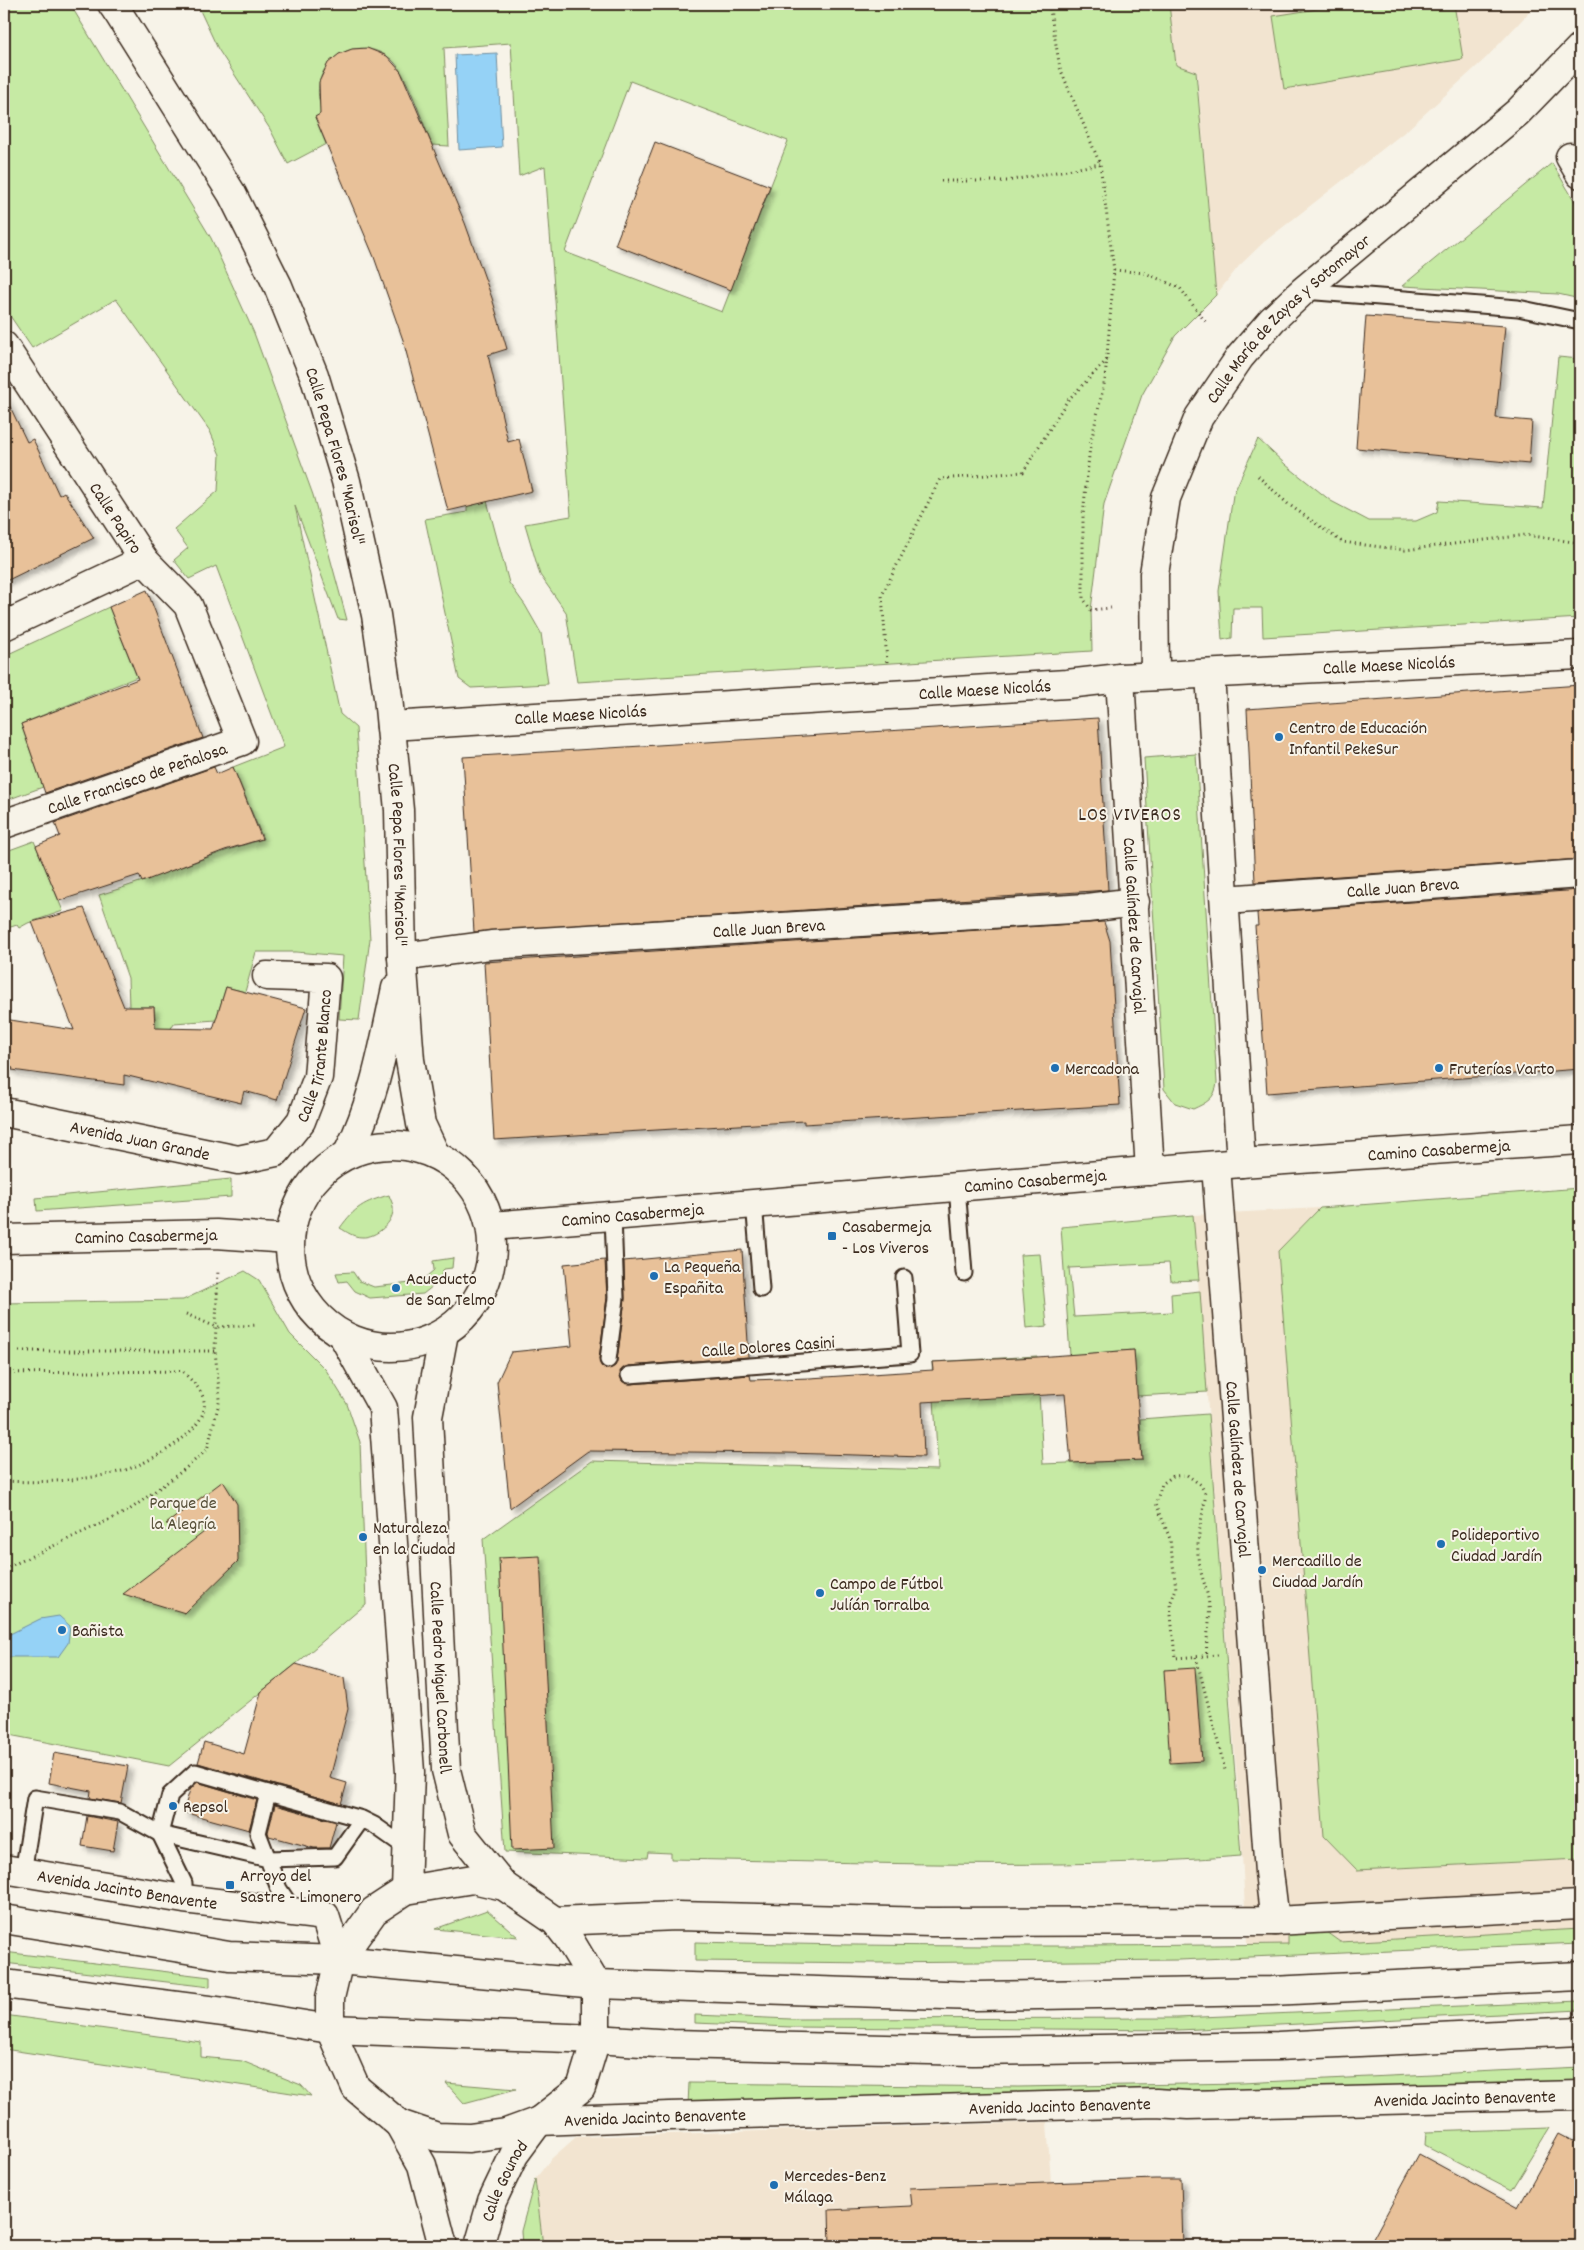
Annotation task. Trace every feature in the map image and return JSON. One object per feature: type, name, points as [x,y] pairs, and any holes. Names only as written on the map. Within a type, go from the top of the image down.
[{"type":"main road","name":"Calle Pepa Flores \"Marisol\"","points":[[114,6],[232,194],[278,286],[314,375],[346,482],[376,615],[391,726],[399,810],[402,957],[414,1084],[421,1124],[435,1154]]},
{"type":"main road","name":"Calle María de Zayas y Sotomayor","points":[[1155,676],[1154,574],[1166,498],[1199,417],[1240,357],[1272,320],[1303,291],[1518,112],[1580,48]]},
{"type":"main road","name":"Calle Papiro","points":[[4,346],[144,560],[4,626]]},
{"type":"main road","name":"Calle Francisco de Peñalosa","points":[[4,824],[242,741],[188,605],[144,560]]},
{"type":"main road","name":"Calle Maese Nicolás","points":[[391,726],[1067,684],[1120,678],[1580,655]]},
{"type":"main road","name":"Calle Galíndez de Carvajal","points":[[1210,674],[1225,900],[1229,1164],[1269,1872],[1275,1921]]},
{"type":"main road","name":"Calle Galíndez de Carvajal","points":[[1120,678],[1150,1171]]},
{"type":"main road","name":"Calle Juan Breva","points":[[1225,900],[1580,874]]},
{"type":"main road","name":"Calle Juan Breva","points":[[402,957],[491,945],[1087,908],[1135,902]]},
{"type":"main road","name":"Calle Pepa Flores \"Marisol\"","points":[[348,1153],[359,1130],[378,1068],[402,957]]},
{"type":"main road","name":"Calle Tirante Blanco","points":[[267,976],[326,978],[318,1077],[302,1121],[276,1152]]},
{"type":"main road","name":"Avenida Juan Grande","points":[[4,1112],[238,1160],[276,1152]]},
{"type":"main road","name":"Camino Casabermeja","points":[[492,1226],[754,1202],[824,1199],[1229,1164],[1580,1140]]},
{"type":"main road","points":[[382,1144],[428,1150],[435,1154],[459,1168],[484,1201],[492,1226],[492,1268],[471,1309],[444,1333],[399,1348],[376,1348],[343,1336],[318,1317],[298,1287],[289,1239],[294,1214],[311,1182],[348,1153],[382,1144]]},
{"type":"main road","name":"Camino Casabermeja","points":[[4,1239],[216,1234],[289,1239]]},
{"type":"main road","name":"Calle Pedro Miguel Carbonell","points":[[444,1333],[428,1417],[446,1770],[462,1834],[504,1886]]},
{"type":"main road","points":[[343,1336],[383,1408],[410,1772],[406,1890]]},
{"type":"main road","name":"Avenida Jacinto Benavente","points":[[13,1871],[184,1900],[325,1916],[339,1960]]},
{"type":"main road","name":"Avenida Jacinto Benavente","points":[[472,1879],[504,1886],[555,1920],[569,1938],[596,1984],[596,2039],[581,2088],[539,2121],[506,2133],[469,2138],[437,2137],[400,2124],[356,2088],[330,2029],[330,1998],[339,1960],[374,1911],[406,1890],[472,1879]]},
{"type":"main road","points":[[555,1920],[677,1916],[932,1922],[1275,1921],[1580,1905]]},
{"type":"main road","points":[[4,1918],[229,1956],[339,1960],[596,1984],[976,1996],[1272,1990],[1580,1976]]},
{"type":"main road","points":[[4,1984],[224,2012],[330,2029],[596,2039],[672,2044],[973,2051],[1278,2046],[1580,2031]]},
{"type":"main road","name":"Avenida Jacinto Benavente","points":[[539,2121],[1096,2104],[1156,2103],[1188,2105],[1580,2095]]},
{"type":"main road","name":"Calle Gounod","points":[[479,2246],[492,2201],[514,2155],[539,2121]]},
{"type":"main road","points":[[400,2124],[422,2165],[443,2246]]},
{"type":"lane","points":[[1303,291],[1518,308],[1580,321]]},
{"type":"lane","points":[[957,1187],[964,1273]]},
{"type":"lane","points":[[754,1202],[761,1289]]},
{"type":"lane","points":[[608,1360],[616,1298],[614,1216]]},
{"type":"lane","name":"Calle Dolores Casini","points":[[629,1376],[910,1354],[904,1278]]},
{"type":"lane","points":[[184,1900],[184,1883],[160,1834],[170,1794],[195,1772],[362,1819],[374,1824],[408,1849]]},
{"type":"lane","points":[[268,1793],[258,1833],[279,1889],[295,1912]]},
{"type":"lane","points":[[13,1871],[35,1798],[120,1812],[160,1834],[268,1859],[335,1857],[362,1819]]},
{"type":"path","points":[[1049,4],[1060,68],[1100,164],[1114,270],[1105,380],[1090,446],[1083,515],[1083,598],[1091,610],[1111,608]]},
{"type":"path","points":[[941,181],[1008,181],[1100,164]]},
{"type":"path","points":[[1114,270],[1145,272],[1180,288],[1208,324]]},
{"type":"path","points":[[887,671],[882,595],[940,479],[1023,472],[1067,401],[1107,360]]},
{"type":"path","points":[[1258,476],[1288,504],[1342,542],[1405,550],[1526,535],[1580,543]]},
{"type":"path","points":[[4,1569],[128,1511],[181,1472],[207,1450],[220,1399],[215,1351],[218,1266]]},
{"type":"path","points":[[186,1314],[216,1327],[258,1325]]},
{"type":"path","points":[[4,1351],[215,1351]]},
{"type":"path","points":[[4,1373],[182,1371],[195,1384],[204,1401],[204,1412],[197,1427],[154,1458],[123,1471],[83,1478],[4,1480]]},
{"type":"path","points":[[1207,1656],[1205,1644],[1210,1608],[1207,1588],[1199,1564],[1198,1545],[1206,1493],[1201,1485],[1187,1475],[1173,1476],[1162,1484],[1156,1503],[1170,1539],[1176,1588],[1170,1604],[1175,1658],[1196,1657],[1221,1655]]},
{"type":"path","points":[[1196,1657],[1226,1776]]},
{"type":"shaded area","points":[[1169,4],[1537,4],[1486,58],[1407,130],[1264,242],[1239,266],[1216,295],[1197,72],[1176,65]]},
{"type":"shaded area","name":"Mercadillo de Ciudad Jardín","points":[[1320,1208],[1278,1251],[1358,1870],[1580,1859],[1580,1929],[1340,1942],[1326,1932],[1289,1944],[1247,1944],[1240,1819],[1193,1215]]},
{"type":"shaded area","name":"Mercedes-Benz Málaga","points":[[1047,2122],[1051,2183],[946,2218],[947,2246],[543,2246],[535,2179],[551,2159],[576,2137]]},
{"type":"green space","points":[[4,4],[70,4],[211,238],[254,333],[313,495],[347,620],[338,619],[295,506],[340,714],[356,728],[370,939],[359,1020],[339,1019],[343,956],[296,952],[256,952],[245,992],[226,987],[216,1020],[174,1023],[169,1032],[155,1033],[156,1028],[151,1028],[155,1019],[154,1007],[129,1007],[128,978],[99,895],[263,839],[233,767],[284,747],[216,566],[189,579],[174,560],[188,548],[174,529],[218,491],[220,455],[210,431],[116,299],[32,348],[4,307]]},
{"type":"green space","points":[[197,4],[1169,4],[1176,65],[1196,72],[1216,295],[1175,336],[1142,395],[1104,504],[1091,610],[1092,651],[577,682],[566,612],[540,575],[525,524],[571,516],[545,166],[519,176],[511,43],[444,48],[449,146],[432,145],[403,75],[391,59],[376,51],[361,48],[347,51],[335,58],[325,68],[320,81],[319,96],[323,113],[315,117],[326,144],[288,164],[270,129],[218,49]],"holes":[[[630,81],[788,141],[722,312],[565,252]]]},
{"type":"green space","points":[[1349,4],[1454,4],[1463,59],[1284,89],[1273,16]]},
{"type":"green space","points":[[1552,163],[1580,210],[1580,299],[1558,294],[1402,286]]},
{"type":"green space","points":[[1558,357],[1580,359],[1580,618],[1263,637],[1262,608],[1233,608],[1232,638],[1222,640],[1219,591],[1233,495],[1258,439],[1286,465],[1331,501],[1369,521],[1416,521],[1437,512],[1439,501],[1543,508]]},
{"type":"green space","points":[[487,501],[509,583],[525,605],[541,633],[548,684],[471,688],[459,679],[425,519],[467,512],[467,506]]},
{"type":"green space","points":[[109,607],[137,677],[21,724],[43,787],[4,801],[4,656]]},
{"type":"green space","points":[[1196,754],[1217,1083],[1212,1097],[1193,1109],[1175,1103],[1164,1089],[1144,758]]},
{"type":"green space","points":[[34,841],[63,911],[19,928],[17,925],[4,929],[4,852]]},
{"type":"green space","points":[[231,1179],[231,1197],[37,1211],[36,1198]]},
{"type":"green space","name":"Polideportivo Ciudad Jardín","points":[[1580,1188],[1580,1859],[1357,1870],[1324,1836],[1278,1251],[1320,1208]]},
{"type":"green space","points":[[389,1195],[393,1206],[393,1213],[384,1228],[373,1235],[359,1237],[340,1228],[350,1215],[361,1206]]},
{"type":"green space","points":[[1193,1215],[1199,1280],[1171,1281],[1169,1263],[1069,1268],[1074,1317],[1172,1312],[1171,1294],[1200,1291],[1207,1392],[1137,1396],[1134,1350],[1070,1355],[1061,1227]]},
{"type":"green space","points":[[1040,1254],[1047,1326],[1026,1328],[1020,1255]]},
{"type":"green space","points":[[453,1258],[452,1268],[444,1269],[438,1282],[423,1294],[370,1298],[355,1291],[347,1281],[339,1282],[336,1273],[353,1272],[359,1281],[374,1287],[420,1282],[434,1270],[433,1261]]},
{"type":"green space","name":"Parque de la Alegría","points":[[245,1271],[259,1280],[290,1334],[326,1370],[347,1404],[360,1442],[366,1604],[296,1664],[169,1766],[4,1734],[4,1303],[183,1300]]},
{"type":"green space","name":"Campo de Fútbol Julíán Torralba","points":[[1037,1356],[1043,1464],[1142,1460],[1140,1419],[1208,1414],[1241,1856],[1099,1863],[956,1864],[671,1859],[671,1853],[648,1852],[647,1858],[505,1852],[483,1539],[592,1461],[938,1470],[932,1362]]},
{"type":"green space","points":[[487,1910],[518,1937],[435,1929]]},
{"type":"green space","points":[[1288,1928],[1326,1932],[1340,1942],[1580,1929],[1580,1943],[1179,1960],[875,1963],[695,1961],[695,1942],[992,1946],[1288,1944]]},
{"type":"green space","points":[[4,1952],[210,1977],[210,1987],[4,1963]]},
{"type":"green space","points":[[1580,2001],[1580,2010],[1179,2030],[791,2027],[695,2023],[695,2015],[791,2019],[1177,2018]]},
{"type":"green space","points":[[4,2015],[201,2042],[201,2057],[242,2061],[301,2085],[311,2096],[4,2049]]},
{"type":"green space","points":[[1580,2067],[1580,2082],[688,2105],[689,2083],[1018,2087],[1242,2083]]},
{"type":"green space","points":[[446,2083],[516,2089],[464,2103]]},
{"type":"green space","points":[[1550,2128],[1512,2190],[1425,2145],[1426,2132]]},
{"type":"green space","points":[[535,2179],[543,2246],[522,2246],[521,2231]]},
{"type":"water","points":[[497,53],[502,147],[459,150],[455,55]]},
{"type":"water","points":[[59,1616],[70,1626],[68,1643],[58,1657],[4,1657],[4,1637],[40,1619]]},
{"type":"building","points":[[367,48],[387,56],[401,72],[465,223],[492,298],[507,349],[488,355],[508,442],[519,439],[532,491],[448,511],[403,340],[374,257],[315,117],[320,114],[319,82],[328,63],[339,54],[352,49]]},
{"type":"building","points":[[655,142],[770,186],[731,290],[615,245]]},
{"type":"building","points":[[1366,316],[1505,326],[1496,418],[1532,421],[1529,464],[1356,448]]},
{"type":"building","points":[[4,394],[27,442],[33,439],[59,495],[64,492],[94,538],[4,582]]},
{"type":"building","points":[[147,590],[203,738],[45,793],[21,724],[138,679],[109,607]]},
{"type":"building","points":[[1580,685],[1580,859],[1255,882],[1247,709]]},
{"type":"building","points":[[1098,718],[1108,890],[474,932],[463,757]]},
{"type":"building","points":[[214,767],[217,774],[233,767],[262,839],[225,850],[142,882],[139,875],[59,901],[36,846],[60,836],[55,823]]},
{"type":"building","points":[[1580,890],[1580,1069],[1267,1093],[1255,926],[1258,926],[1257,913]]},
{"type":"building","points":[[84,908],[124,1007],[154,1007],[155,1028],[213,1029],[226,987],[306,1008],[277,1100],[244,1091],[241,1103],[124,1075],[124,1085],[12,1070],[13,1068],[4,1066],[4,1019],[74,1030],[32,922]]},
{"type":"building","points":[[1104,922],[1110,941],[1120,1105],[804,1124],[804,1121],[494,1140],[484,962]]},
{"type":"building","points":[[742,1250],[749,1357],[628,1366],[620,1371],[622,1381],[630,1384],[750,1375],[751,1380],[810,1378],[933,1370],[932,1362],[1134,1350],[1142,1460],[1071,1463],[1065,1394],[922,1402],[924,1457],[786,1453],[588,1451],[510,1508],[497,1382],[511,1352],[572,1346],[564,1264],[605,1260],[607,1298],[599,1359],[602,1367],[607,1369],[615,1366],[617,1361],[625,1299],[624,1261]]},
{"type":"building","points":[[223,1481],[237,1504],[238,1561],[185,1613],[123,1594],[212,1526],[166,1524]]},
{"type":"building","points":[[540,1556],[554,1848],[512,1850],[499,1558]]},
{"type":"building","points":[[296,1664],[344,1678],[348,1709],[330,1778],[347,1783],[341,1804],[198,1763],[204,1742],[244,1754],[261,1692]]},
{"type":"building","points":[[1195,1668],[1202,1761],[1170,1763],[1164,1670]]},
{"type":"building","points":[[54,1753],[128,1766],[121,1803],[90,1798],[91,1791],[49,1783]]},
{"type":"building","points":[[197,1782],[257,1800],[249,1830],[183,1812],[190,1790]]},
{"type":"building","points":[[275,1805],[336,1822],[329,1848],[314,1848],[269,1836],[268,1832]]},
{"type":"building","points":[[87,1816],[118,1822],[113,1851],[82,1846]]},
{"type":"building","points":[[1559,2134],[1580,2145],[1580,2246],[1369,2246],[1419,2154],[1518,2208]]},
{"type":"building","points":[[1181,2179],[1183,2246],[830,2246],[829,2210],[912,2206],[910,2188]]},
{"type":"place","name":"Centro de Educación Infantil PekeSur","points":[[1279,737]]},
{"type":"place","name":"Mercadona","points":[[1055,1068]]},
{"type":"place","name":"Fruterías Varto","points":[[1439,1068]]},
{"type":"place","name":"Casabermeja - Los Viveros","points":[[832,1236]]},
{"type":"place","name":"La Pequeña Españita","points":[[654,1276]]},
{"type":"place","name":"Acueducto de San Telmo","points":[[396,1288]]},
{"type":"place","name":"Naturaleza en la Ciudad","points":[[363,1537]]},
{"type":"place","name":"Polideportivo Ciudad Jardín","points":[[1441,1544]]},
{"type":"place","name":"Mercadillo de Ciudad Jardín","points":[[1262,1570]]},
{"type":"place","name":"Campo de Fútbol Julíán Torralba","points":[[820,1593]]},
{"type":"place","name":"Bañista","points":[[62,1630]]},
{"type":"place","name":"Repsol","points":[[173,1806]]},
{"type":"place","name":"Arroyo del Sastre - Limonero","points":[[230,1885]]},
{"type":"place","name":"Mercedes-Benz Málaga","points":[[774,2185]]},
{"type":"district","name":"LOS VIVEROS","points":[[1130,813]]}]
